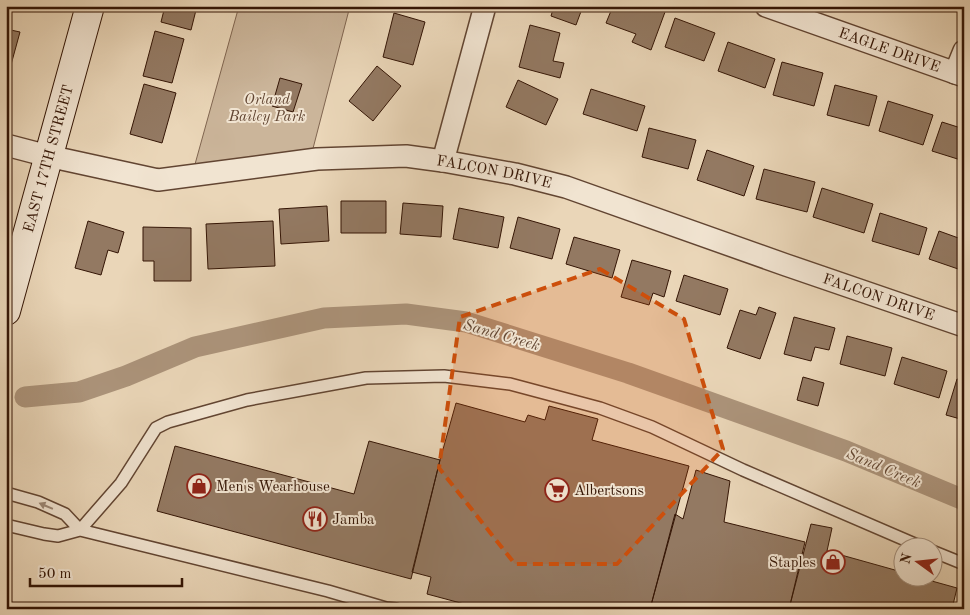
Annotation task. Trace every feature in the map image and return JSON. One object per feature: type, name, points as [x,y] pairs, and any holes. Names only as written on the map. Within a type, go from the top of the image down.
[{"type":"main road","name":"EAST 17TH STREET","points":[[6,311],[90,6]]},
{"type":"street","points":[[443,161],[485,6]]},
{"type":"street","name":"EAGLE DRIVE","points":[[766,6],[960,75],[964,51]]},
{"type":"street","name":"FALCON DRIVE","points":[[6,145],[158,180],[317,159],[406,156],[515,174],[566,188],[964,326]]},
{"type":"lane","points":[[80,530],[121,483],[156,428],[168,422],[247,400],[366,378],[444,376],[510,384],[600,408],[652,427],[743,470],[901,538]]},
{"type":"lane","points":[[6,493],[38,502],[65,514],[80,530]]},
{"type":"lane","points":[[6,525],[58,536],[80,530],[396,609]]},
{"type":"lane","points":[[942,555],[964,564]]},
{"type":"highlighted area","points":[[600,269],[684,319],[723,449],[617,564],[515,564],[439,468],[460,317]]},
{"type":"green space","name":"Orland Bailey Park","points":[[239,6],[350,6],[310,160],[192,175]]},
{"type":"building","points":[[165,6],[197,6],[191,30],[161,22]]},
{"type":"building","points":[[416,6],[431,6],[430,10]]},
{"type":"building","points":[[554,6],[583,6],[576,25],[551,16]]},
{"type":"building","points":[[613,6],[650,6],[665,12],[651,50],[632,42],[636,34],[606,23]]},
{"type":"building","points":[[394,13],[425,22],[413,65],[383,57]]},
{"type":"building","points":[[675,18],[715,33],[704,61],[665,47]]},
{"type":"building","points":[[530,25],[560,33],[553,61],[564,63],[560,78],[519,67]]},
{"type":"building","points":[[6,29],[20,32],[6,83]]},
{"type":"building","points":[[155,31],[184,39],[172,83],[143,76]]},
{"type":"building","points":[[728,42],[775,59],[765,88],[718,71]]},
{"type":"building","points":[[782,62],[823,73],[814,106],[773,95]]},
{"type":"building","points":[[377,66],[401,86],[373,121],[349,101]]},
{"type":"building","points":[[280,78],[302,84],[293,112],[272,106]]},
{"type":"building","points":[[518,80],[558,99],[546,125],[506,107]]},
{"type":"building","points":[[144,84],[176,93],[162,143],[130,134]]},
{"type":"building","points":[[835,85],[877,96],[869,126],[827,115]]},
{"type":"building","points":[[591,89],[645,106],[637,131],[583,114]]},
{"type":"building","points":[[888,101],[933,115],[923,145],[879,131]]},
{"type":"building","points":[[942,122],[964,129],[964,161],[932,151]]},
{"type":"building","points":[[649,128],[696,140],[688,169],[642,157]]},
{"type":"building","points":[[707,150],[754,166],[744,196],[697,180]]},
{"type":"building","points":[[764,169],[815,182],[807,212],[756,199]]},
{"type":"building","points":[[822,188],[873,204],[864,233],[813,217]]},
{"type":"building","points":[[341,201],[386,201],[386,233],[341,233]]},
{"type":"building","points":[[403,203],[443,206],[441,237],[400,234]]},
{"type":"building","points":[[327,206],[329,241],[281,244],[279,209]]},
{"type":"building","points":[[459,208],[504,217],[498,248],[453,239]]},
{"type":"building","points":[[880,213],[927,228],[919,255],[872,241]]},
{"type":"building","points":[[518,217],[560,229],[552,259],[510,248]]},
{"type":"building","points":[[88,221],[124,232],[118,253],[108,250],[101,275],[75,268]]},
{"type":"building","points":[[273,221],[275,266],[208,269],[206,224]]},
{"type":"building","points":[[143,227],[191,228],[191,281],[154,281],[154,261],[143,261]]},
{"type":"building","points":[[939,231],[964,240],[964,271],[929,259]]},
{"type":"building","points":[[574,237],[620,250],[612,278],[566,264]]},
{"type":"building","points":[[632,260],[671,271],[664,297],[653,293],[649,305],[621,297]]},
{"type":"building","points":[[684,275],[728,289],[720,315],[676,301]]},
{"type":"building","points":[[759,307],[776,313],[760,359],[727,348],[740,310],[756,315]]},
{"type":"building","points":[[794,317],[835,328],[829,350],[815,347],[811,361],[784,354]]},
{"type":"building","points":[[847,336],[892,348],[885,376],[840,364]]},
{"type":"building","points":[[902,357],[947,371],[939,398],[894,384]]},
{"type":"building","points":[[803,377],[824,383],[818,406],[797,400]]},
{"type":"building","points":[[957,379],[964,381],[964,420],[946,415]]},
{"type":"building","name":"Albertsons","points":[[456,403],[525,422],[528,415],[545,420],[549,406],[598,419],[592,440],[689,466],[650,609],[483,609],[427,594],[431,577],[412,572]]},
{"type":"building","points":[[369,441],[440,460],[411,579],[157,511],[175,446],[354,494]]},
{"type":"building","points":[[696,470],[730,481],[724,522],[805,542],[789,609],[650,609],[675,514],[683,519]]},
{"type":"building","name":"Staples","points":[[811,524],[832,528],[827,551],[892,569],[892,588],[942,588],[942,584],[957,588],[952,609],[789,609]]},
{"type":"waterway","name":"Sand Creek","points":[[25,397],[79,392],[126,376],[195,347],[324,318],[406,314],[466,322],[628,373],[846,451],[964,500]]},
{"type":"place","name":"Men's Wearhouse","points":[[199,486]]},
{"type":"place","name":"Albertsons","points":[[557,490]]},
{"type":"place","name":"Jamba","points":[[315,519]]},
{"type":"place","name":"Staples","points":[[833,562]]}]
